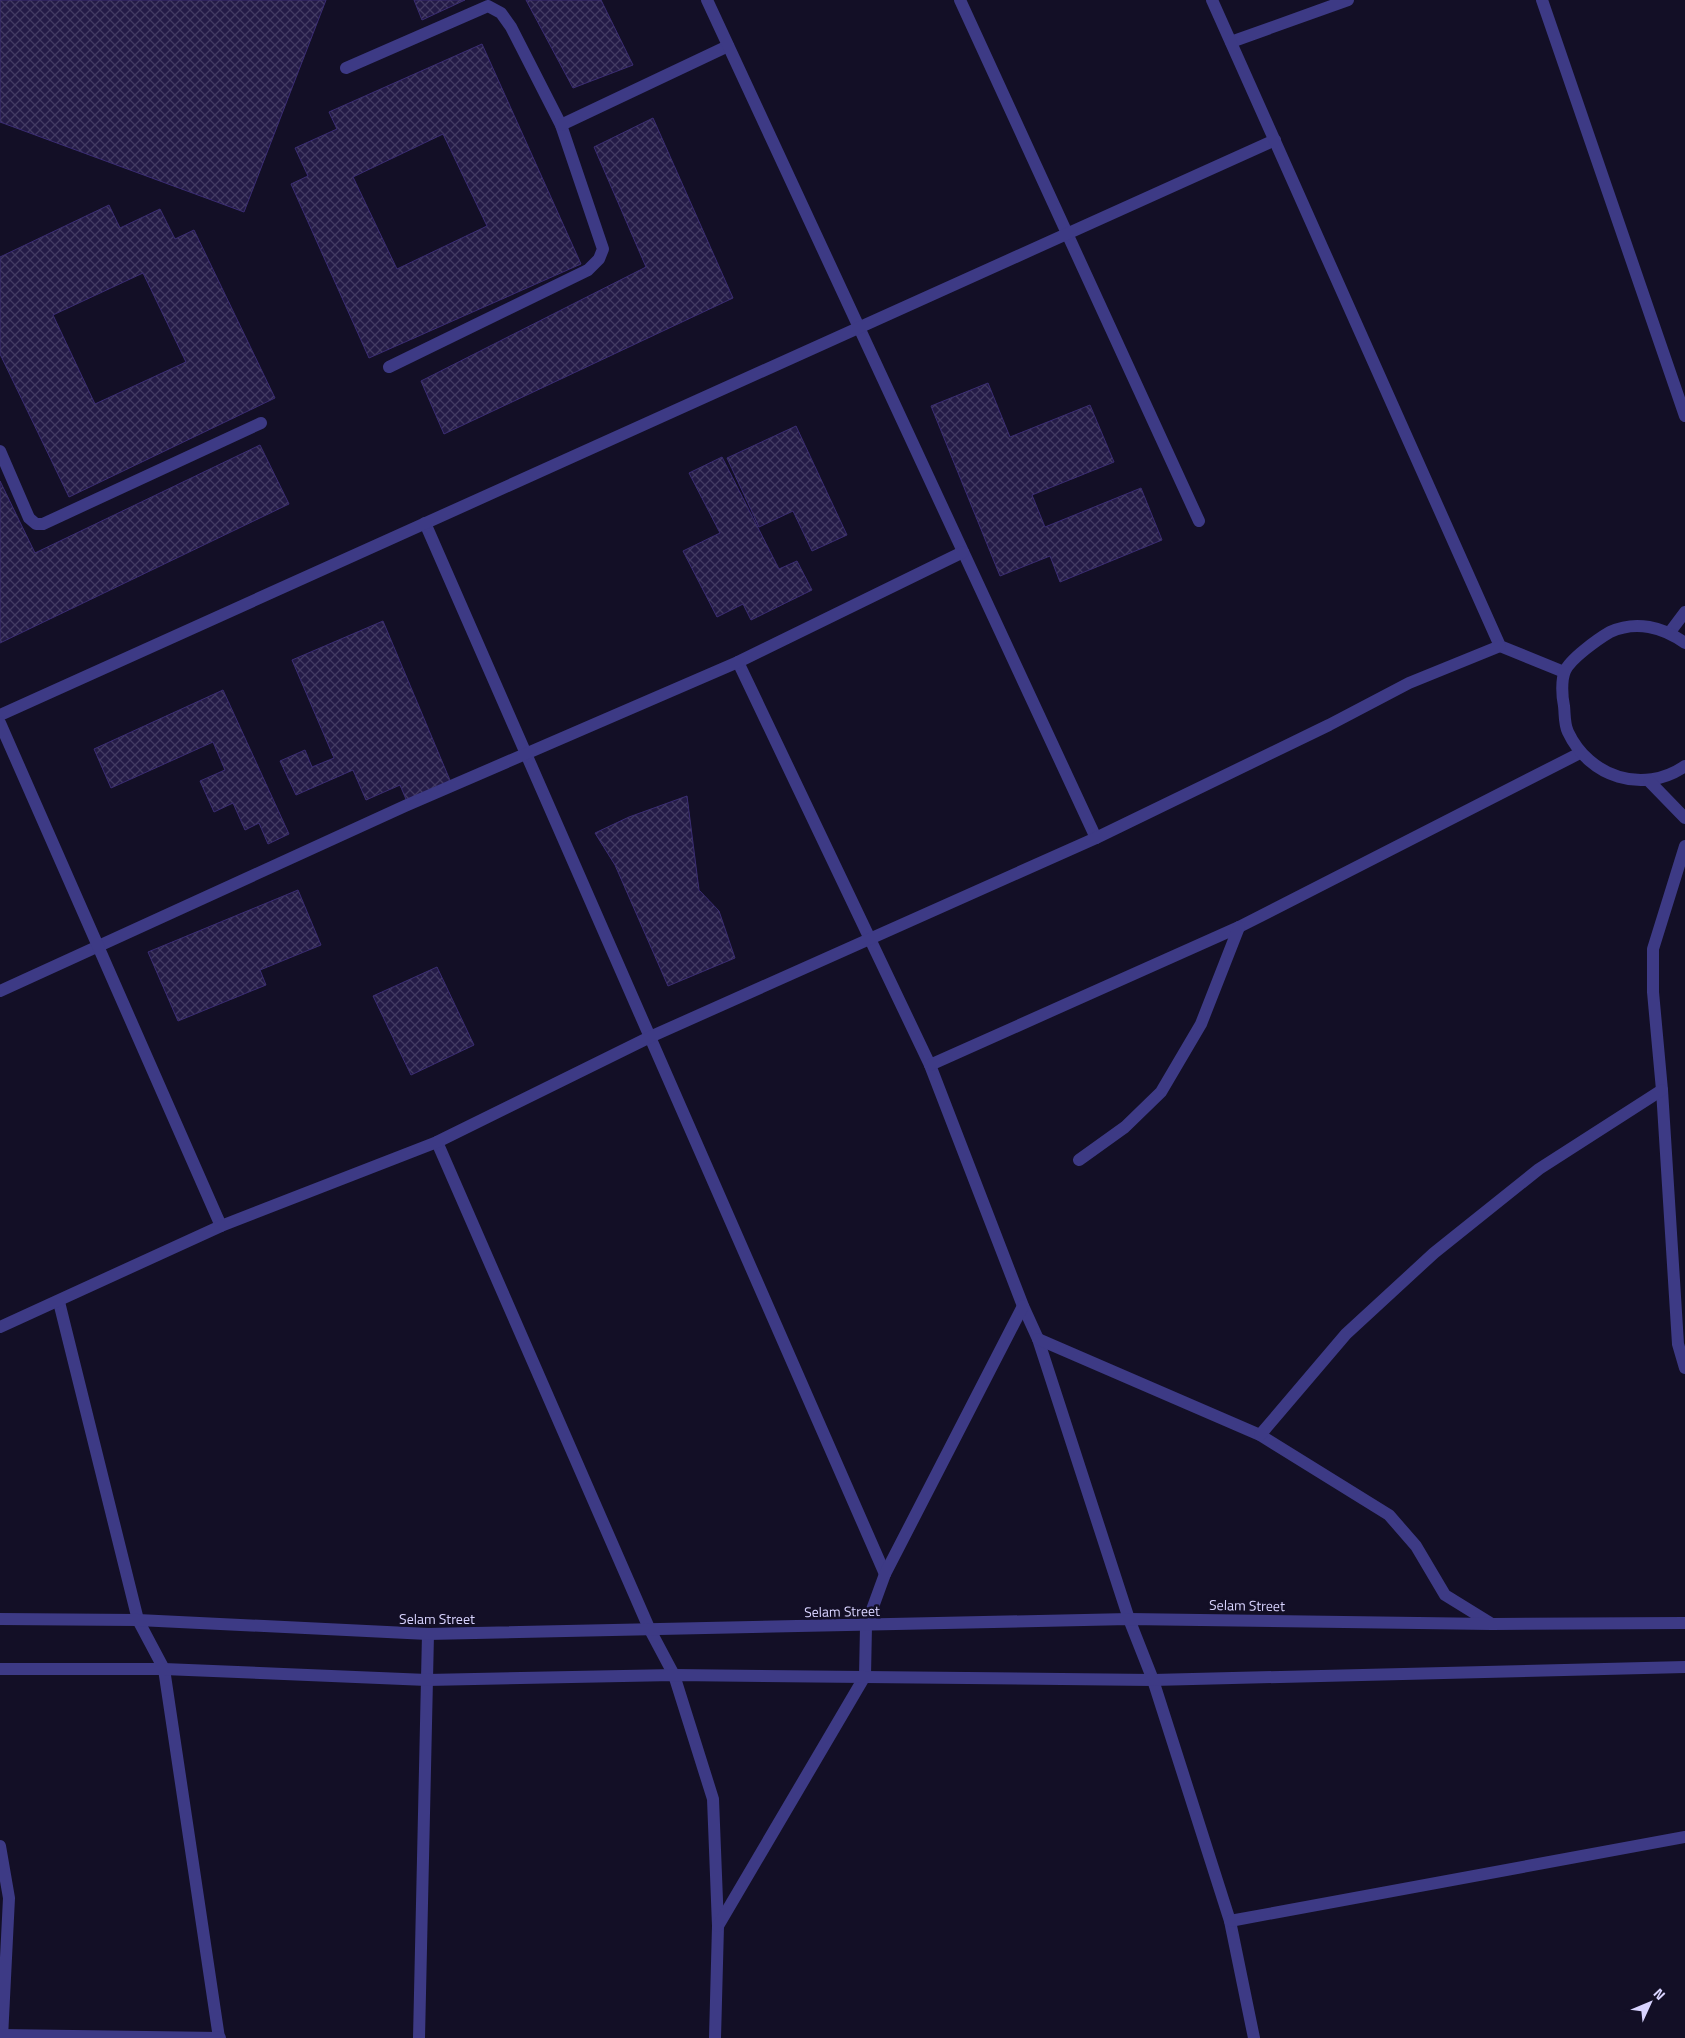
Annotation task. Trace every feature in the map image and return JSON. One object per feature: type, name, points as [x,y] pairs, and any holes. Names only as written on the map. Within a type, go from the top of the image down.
[{"type":"street","points":[[707,0],[1096,838]]},
{"type":"street","points":[[960,0],[1199,520]]},
{"type":"street","points":[[1212,0],[1500,646],[1564,672]]},
{"type":"street","points":[[1231,42],[1348,0]]},
{"type":"street","points":[[1542,0],[1685,416]]},
{"type":"street","points":[[346,68],[488,6],[501,13],[511,27],[561,124],[603,249],[600,259],[588,270],[389,366]]},
{"type":"street","points":[[561,124],[728,46]]},
{"type":"street","points":[[0,715],[1275,140]]},
{"type":"street","points":[[0,451],[29,518],[36,524],[43,524],[261,423]]},
{"type":"street","points":[[425,523],[886,1574]]},
{"type":"street","points":[[0,991],[526,753],[738,662],[963,552]]},
{"type":"street","points":[[1670,632],[1685,612]]},
{"type":"street","points":[[1685,643],[1670,632],[1643,626],[1618,629],[1594,640],[1564,672],[1562,697],[1567,730],[1580,753],[1601,771],[1622,779],[1649,781],[1674,774],[1685,766]]},
{"type":"street","points":[[0,1327],[59,1302],[221,1226],[436,1142],[650,1037],[1096,838],[1329,725],[1409,683],[1500,646]]},
{"type":"street","points":[[738,662],[930,1065],[1023,1306],[1038,1339],[1129,1619],[1153,1680],[1230,1921],[1254,2038]]},
{"type":"street","points":[[0,723],[221,1226]]},
{"type":"street","points":[[930,1065],[1239,927],[1580,753]]},
{"type":"street","points":[[1649,781],[1685,818]]},
{"type":"street","points":[[1685,846],[1653,949],[1653,992],[1662,1090],[1678,1344],[1685,1368]]},
{"type":"street","points":[[1079,1160],[1125,1127],[1161,1092],[1200,1024],[1239,927]]},
{"type":"street","points":[[1260,1435],[1346,1334],[1434,1253],[1539,1169],[1662,1090]]},
{"type":"street","points":[[436,1142],[649,1628],[674,1675],[713,1799],[718,1926],[715,2038]]},
{"type":"street","points":[[0,1846],[9,1898],[2,2036],[219,2038],[164,1669],[138,1620],[59,1302]]},
{"type":"street","points":[[718,1926],[865,1676],[866,1626],[886,1574],[1023,1306]]},
{"type":"street","points":[[1038,1339],[1260,1435],[1389,1515],[1416,1546],[1445,1595],[1492,1624]]},
{"type":"street","name":"Selam Street","points":[[0,1619],[138,1620],[428,1634],[1129,1619],[1492,1624],[1685,1623]]},
{"type":"street","points":[[419,2038],[428,1634]]},
{"type":"street","points":[[0,1669],[164,1669],[427,1680],[674,1675],[1153,1680],[1685,1667]]},
{"type":"street","points":[[1230,1921],[1685,1837]]},
{"type":"building","points":[[0,0],[326,0],[244,212],[0,122]]},
{"type":"building","points":[[414,0],[465,0],[422,20]]},
{"type":"building","points":[[526,0],[601,0],[633,65],[573,88]]},
{"type":"building","points":[[482,44],[581,264],[369,358],[291,184],[308,176],[295,148],[337,129],[329,112]],"holes":[[[443,134],[487,226],[397,269],[353,177]]]},
{"type":"building","points":[[653,118],[733,298],[444,434],[421,381],[646,267],[594,147]]},
{"type":"building","points":[[109,205],[120,228],[160,209],[175,239],[194,230],[275,398],[69,497],[0,354],[0,257]],"holes":[[[143,273],[186,362],[95,404],[53,315]]]},
{"type":"building","points":[[988,383],[1010,437],[1090,405],[1114,462],[1032,495],[1045,527],[1141,488],[1162,540],[1060,582],[1050,556],[1000,576],[931,406]]},
{"type":"building","points":[[796,426],[847,535],[812,551],[793,511],[759,527],[727,458]]},
{"type":"building","points":[[260,445],[289,504],[0,643],[0,481],[35,553]]},
{"type":"building","points":[[722,457],[779,569],[797,561],[812,590],[751,620],[743,604],[717,617],[683,551],[720,533],[689,473]]},
{"type":"building","points":[[383,621],[452,785],[408,804],[400,785],[366,800],[353,770],[296,795],[280,761],[305,750],[312,767],[334,758],[292,660]]},
{"type":"building","points":[[223,690],[289,834],[268,844],[259,823],[245,830],[233,803],[214,812],[200,781],[225,770],[213,742],[111,788],[94,749]]},
{"type":"building","points":[[687,796],[699,890],[719,911],[735,958],[668,986],[615,865],[595,833],[629,817]]},
{"type":"building","points":[[298,890],[321,945],[260,970],[266,985],[178,1021],[148,952]]},
{"type":"building","points":[[437,967],[474,1045],[411,1075],[373,996]]}]
